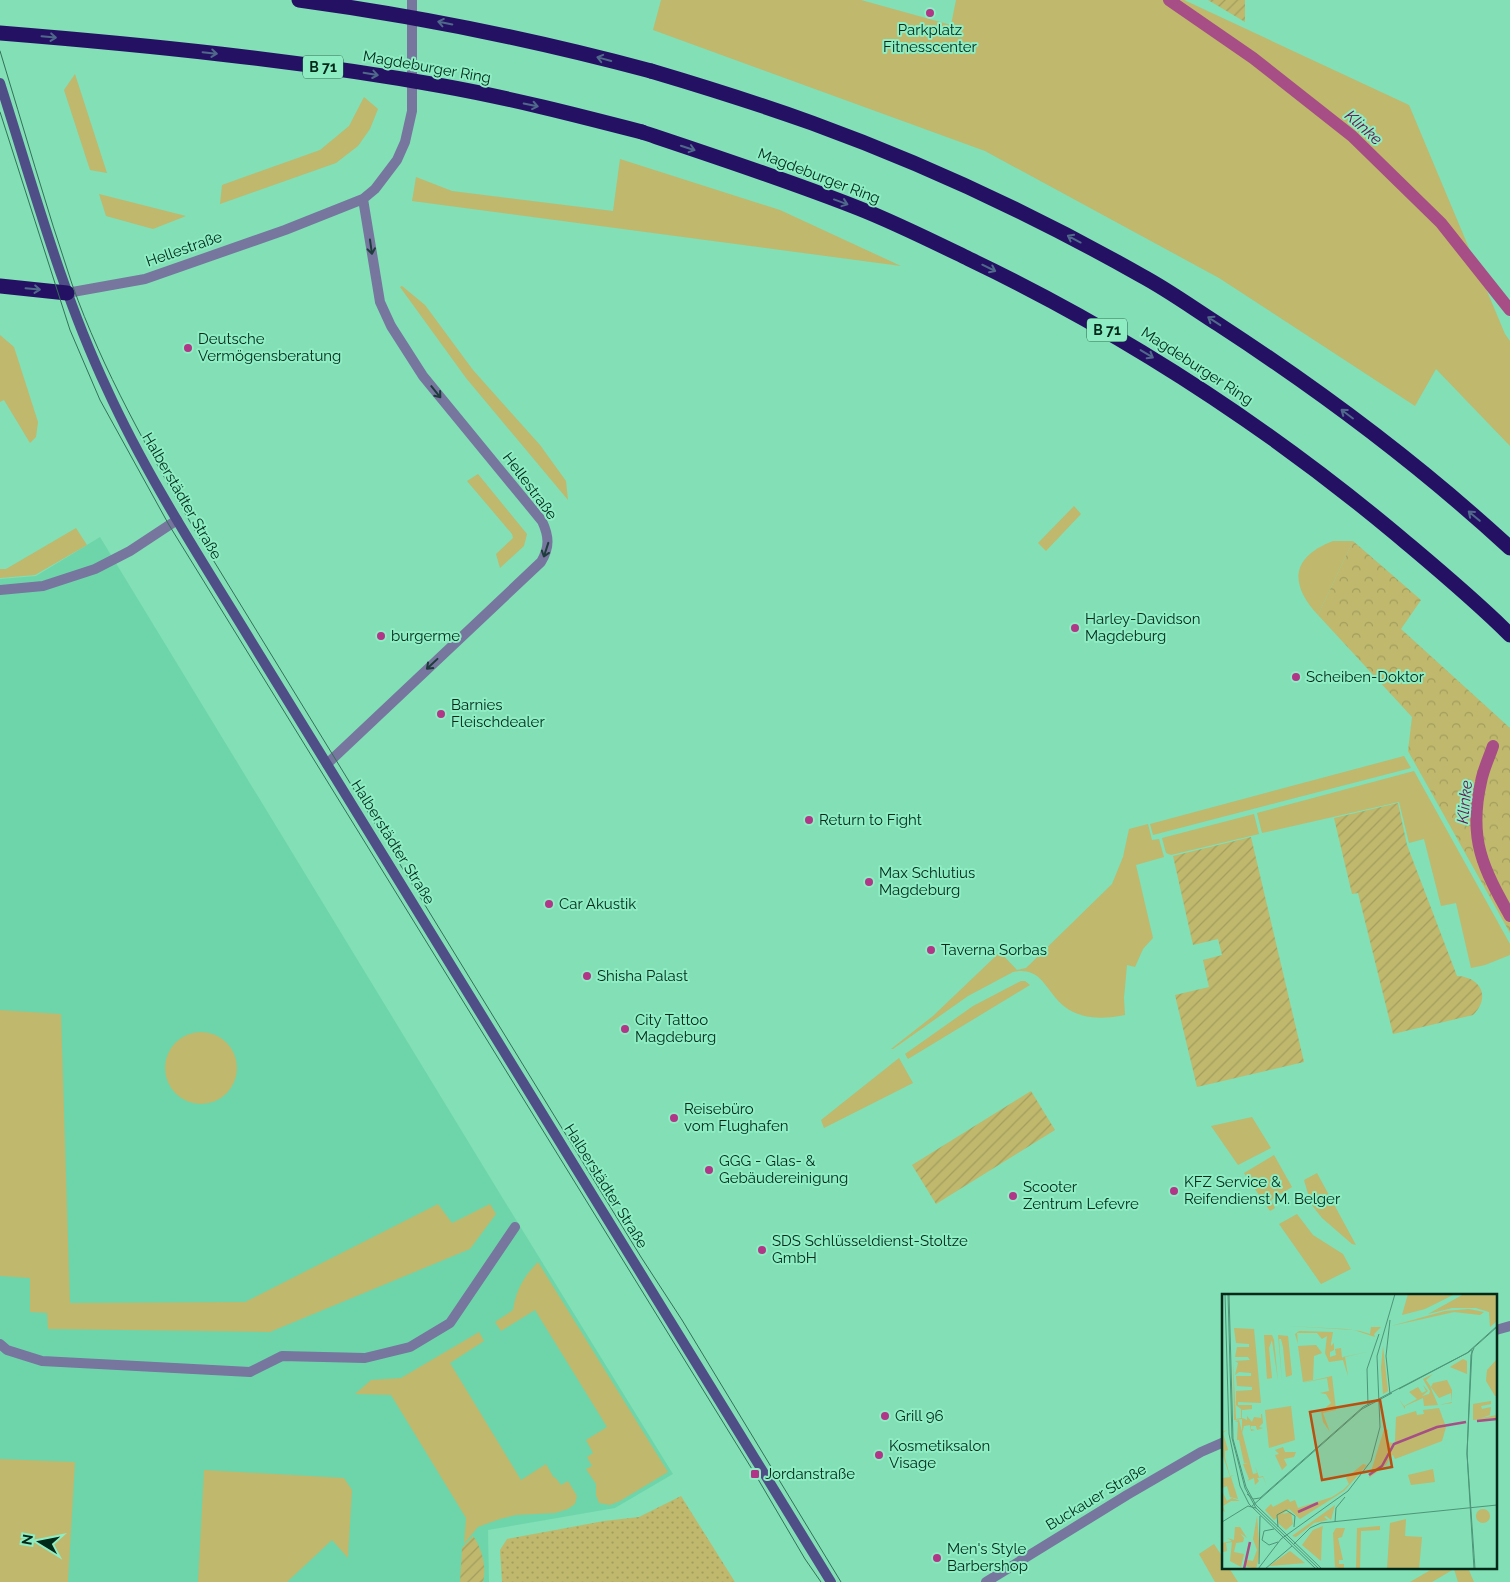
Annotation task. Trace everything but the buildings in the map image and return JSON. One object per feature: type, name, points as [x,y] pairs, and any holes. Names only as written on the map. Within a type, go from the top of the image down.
[{"type":"highway","points":[[299,0],[362,8],[496,33],[548,44],[651,71],[732,95],[805,120],[964,186],[1054,229],[1144,277],[1267,356],[1326,397],[1382,440],[1477,518],[1510,548]]},
{"type":"highway","name":"Magdeburger Ring","points":[[0,33],[116,43],[353,71],[454,88],[543,107],[642,132],[859,208],[1022,284],[1114,334],[1231,408],[1344,490],[1446,576],[1510,635]]},
{"type":"highway","points":[[0,286],[67,293]]},
{"type":"main road","name":"Halberstädter Straße","points":[[0,83],[67,293],[106,389],[128,432],[177,520],[831,1582]]},
{"type":"street","name":"Hellestraße","points":[[67,293],[145,279],[285,230],[364,198],[375,189],[397,160],[410,126],[412,111],[412,0]]},
{"type":"street","name":"Hellestraße","points":[[327,764],[541,562],[548,544],[548,536],[542,521],[423,376],[391,326],[380,302],[364,198]]},
{"type":"street","points":[[0,590],[43,586],[94,569],[130,551],[177,520]]},
{"type":"street","points":[[0,1344],[7,1350],[42,1361],[250,1372],[282,1356],[365,1358],[410,1347],[450,1323],[515,1227]]},
{"type":"street","name":"Buckauer Straße","points":[[986,1582],[1128,1495],[1201,1452],[1222,1443]]},
{"type":"shaded area","points":[[100,537],[673,1474],[615,1508],[488,1530],[489,1582],[0,1582],[0,579],[36,576]]},
{"type":"green space","points":[[661,0],[861,0],[951,25],[956,0],[1184,0],[1409,105],[1505,334],[1510,341],[1510,446],[1436,369],[1415,406],[1219,278],[985,151],[653,30]]},
{"type":"green space","points":[[1208,0],[1245,0],[1245,22]]},
{"type":"green space","points":[[75,74],[107,173],[90,170],[64,90]]},
{"type":"green space","points":[[364,97],[378,109],[370,129],[358,146],[336,163],[220,204],[222,185],[320,150],[349,126]]},
{"type":"green space","points":[[620,159],[780,210],[901,266],[412,201],[416,177],[452,191],[613,211]]},
{"type":"green space","points":[[99,194],[186,216],[153,229],[106,216]]},
{"type":"green space","points":[[402,286],[425,305],[473,370],[540,445],[566,481],[568,500],[466,378],[400,287]]},
{"type":"green space","points":[[0,335],[14,347],[38,422],[36,437],[30,443],[4,400],[0,402]]},
{"type":"green space","points":[[478,474],[527,534],[524,546],[500,568],[496,554],[513,538],[512,534],[467,481]]},
{"type":"green space","points":[[1074,506],[1081,514],[1046,551],[1038,543]]},
{"type":"green space","points":[[76,528],[87,545],[35,575],[0,578],[0,569],[6,569]]},
{"type":"green space","points":[[1333,541],[1353,541],[1318,615],[1302,593],[1299,572],[1302,563],[1309,555]]},
{"type":"green space","points":[[1353,541],[1421,600],[1401,629],[1510,728],[1510,933],[1408,751],[1412,717],[1318,615]]},
{"type":"green space","points":[[1404,756],[1411,768],[1153,835],[1150,824]]},
{"type":"green space","points":[[1414,771],[1510,944],[1510,955],[1485,965],[1471,968],[1456,903],[1441,906],[1424,839],[1409,843],[1399,802],[1262,833],[1257,813]]},
{"type":"green space","points":[[1398,803],[1407,845],[1457,976],[1472,980],[1481,989],[1482,995],[1478,1008],[1473,1015],[1393,1034],[1358,893],[1352,894],[1334,818]]},
{"type":"green space","points":[[1254,814],[1259,834],[1171,855],[1166,853],[1162,838]]},
{"type":"green space","points":[[1148,824],[1152,840],[1159,839],[1164,857],[1136,865],[1153,938],[1143,949],[1135,967],[1127,965],[1124,998],[1125,1015],[1102,1018],[1079,1014],[1058,1001],[1037,976],[1023,971],[1013,972],[968,996],[891,1049],[933,1016],[1000,952],[1017,970],[1026,968],[1112,884],[1123,857],[1129,829]]},
{"type":"green space","points":[[1251,837],[1304,1062],[1197,1087],[1175,995],[1209,987],[1203,960],[1222,955],[1218,939],[1193,945],[1173,856]]},
{"type":"green space","points":[[1021,981],[1025,981],[1030,985],[908,1059],[905,1054],[973,1006]]},
{"type":"green space","points":[[0,1010],[61,1014],[70,1303],[245,1302],[438,1204],[452,1223],[490,1204],[496,1214],[470,1249],[270,1332],[48,1329],[47,1313],[30,1312],[30,1278],[0,1276]]},
{"type":"green space","points":[[201,1032],[215,1035],[227,1042],[234,1054],[237,1068],[234,1082],[227,1094],[215,1101],[201,1104],[187,1101],[175,1094],[168,1082],[165,1068],[168,1054],[175,1042],[187,1035]]},
{"type":"green space","points":[[899,1058],[913,1083],[824,1128],[821,1120]]},
{"type":"green space","points":[[1031,1091],[1055,1130],[936,1204],[912,1165]]},
{"type":"green space","points":[[1252,1117],[1271,1148],[1238,1165],[1211,1126]]},
{"type":"green space","points":[[1274,1155],[1292,1187],[1271,1200],[1275,1208],[1270,1211],[1244,1173]]},
{"type":"green space","points":[[1317,1173],[1356,1245],[1352,1244],[1322,1218],[1311,1204],[1304,1180]]},
{"type":"green space","points":[[1297,1214],[1313,1235],[1343,1254],[1351,1269],[1321,1284],[1279,1224]]},
{"type":"green space","points":[[538,1262],[668,1472],[610,1505],[599,1503],[596,1495],[596,1484],[586,1469],[592,1466],[587,1457],[593,1453],[586,1440],[607,1427],[535,1310],[501,1331],[495,1322],[513,1310],[521,1284]]},
{"type":"green space","points":[[479,1332],[484,1341],[450,1363],[521,1480],[546,1464],[554,1478],[561,1485],[568,1481],[577,1496],[575,1504],[568,1509],[555,1513],[516,1515],[478,1527],[464,1544],[466,1518],[391,1395],[355,1394],[371,1380],[401,1378]]},
{"type":"green space","points":[[0,1459],[75,1462],[68,1582],[0,1582]]},
{"type":"green space","points":[[204,1470],[344,1478],[352,1490],[348,1558],[332,1540],[287,1582],[198,1582]]},
{"type":"green space","points":[[681,1496],[735,1582],[502,1582],[500,1550],[507,1539],[604,1521],[639,1517]]},
{"type":"green space","points":[[473,1536],[483,1558],[483,1582],[460,1582],[462,1548]]},
{"type":"green space","points":[[1214,1544],[1222,1556],[1222,1570],[1230,1570],[1238,1582],[1215,1582],[1199,1554]]},
{"type":"green space","points":[[1431,1570],[1452,1570],[1432,1582],[1410,1582]]},
{"type":"green space","points":[[1454,1570],[1469,1570],[1474,1582],[1458,1582]]},
{"type":"waterway","name":"Klinke","points":[[1169,0],[1253,58],[1352,136],[1441,223],[1510,310]]},
{"type":"waterway","name":"Klinke","points":[[1493,746],[1483,773],[1477,802],[1477,837],[1480,852],[1492,883],[1510,916]]},
{"type":"tram line","points":[[0,51],[44,197],[84,316],[112,380],[161,472],[841,1582]]},
{"type":"tram line","points":[[0,112],[70,330],[100,400],[169,525],[755,1474],[805,1559],[821,1582]]},
{"type":"place","name":"Parkplatz Fitnesscenter","points":[[930,13]]},
{"type":"place","name":"Deutsche Vermögensberatung","points":[[188,348]]},
{"type":"place","name":"Harley-Davidson Magdeburg","points":[[1075,628]]},
{"type":"place","name":"burgerme","points":[[381,636]]},
{"type":"place","name":"Scheiben-Doktor","points":[[1296,677]]},
{"type":"place","name":"Barnies Fleischdealer","points":[[441,714]]},
{"type":"place","name":"Return to Fight","points":[[809,820]]},
{"type":"place","name":"Max Schlutius Magdeburg","points":[[869,882]]},
{"type":"place","name":"Car Akustik","points":[[549,904]]},
{"type":"place","name":"Taverna Sorbas","points":[[931,950]]},
{"type":"place","name":"Shisha Palast","points":[[587,976]]},
{"type":"place","name":"City Tattoo Magdeburg","points":[[625,1029]]},
{"type":"place","name":"Reisebüro vom Flughafen","points":[[674,1118]]},
{"type":"place","name":"GGG - Glas- & Gebäudereinigung","points":[[709,1170]]},
{"type":"place","name":"KFZ Service & Reifendienst M. Belger","points":[[1174,1191]]},
{"type":"place","name":"Scooter Zentrum Lefevre","points":[[1013,1196]]},
{"type":"place","name":"SDS Schlüsseldienst-Stoltze GmbH","points":[[762,1250]]},
{"type":"place","name":"Grill 96","points":[[885,1416]]},
{"type":"place","name":"Kosmetiksalon Visage","points":[[879,1455]]},
{"type":"place","name":"Jordanstraße","points":[[755,1474]]},
{"type":"place","name":"Men's Style Barbershop","points":[[937,1558]]}]
